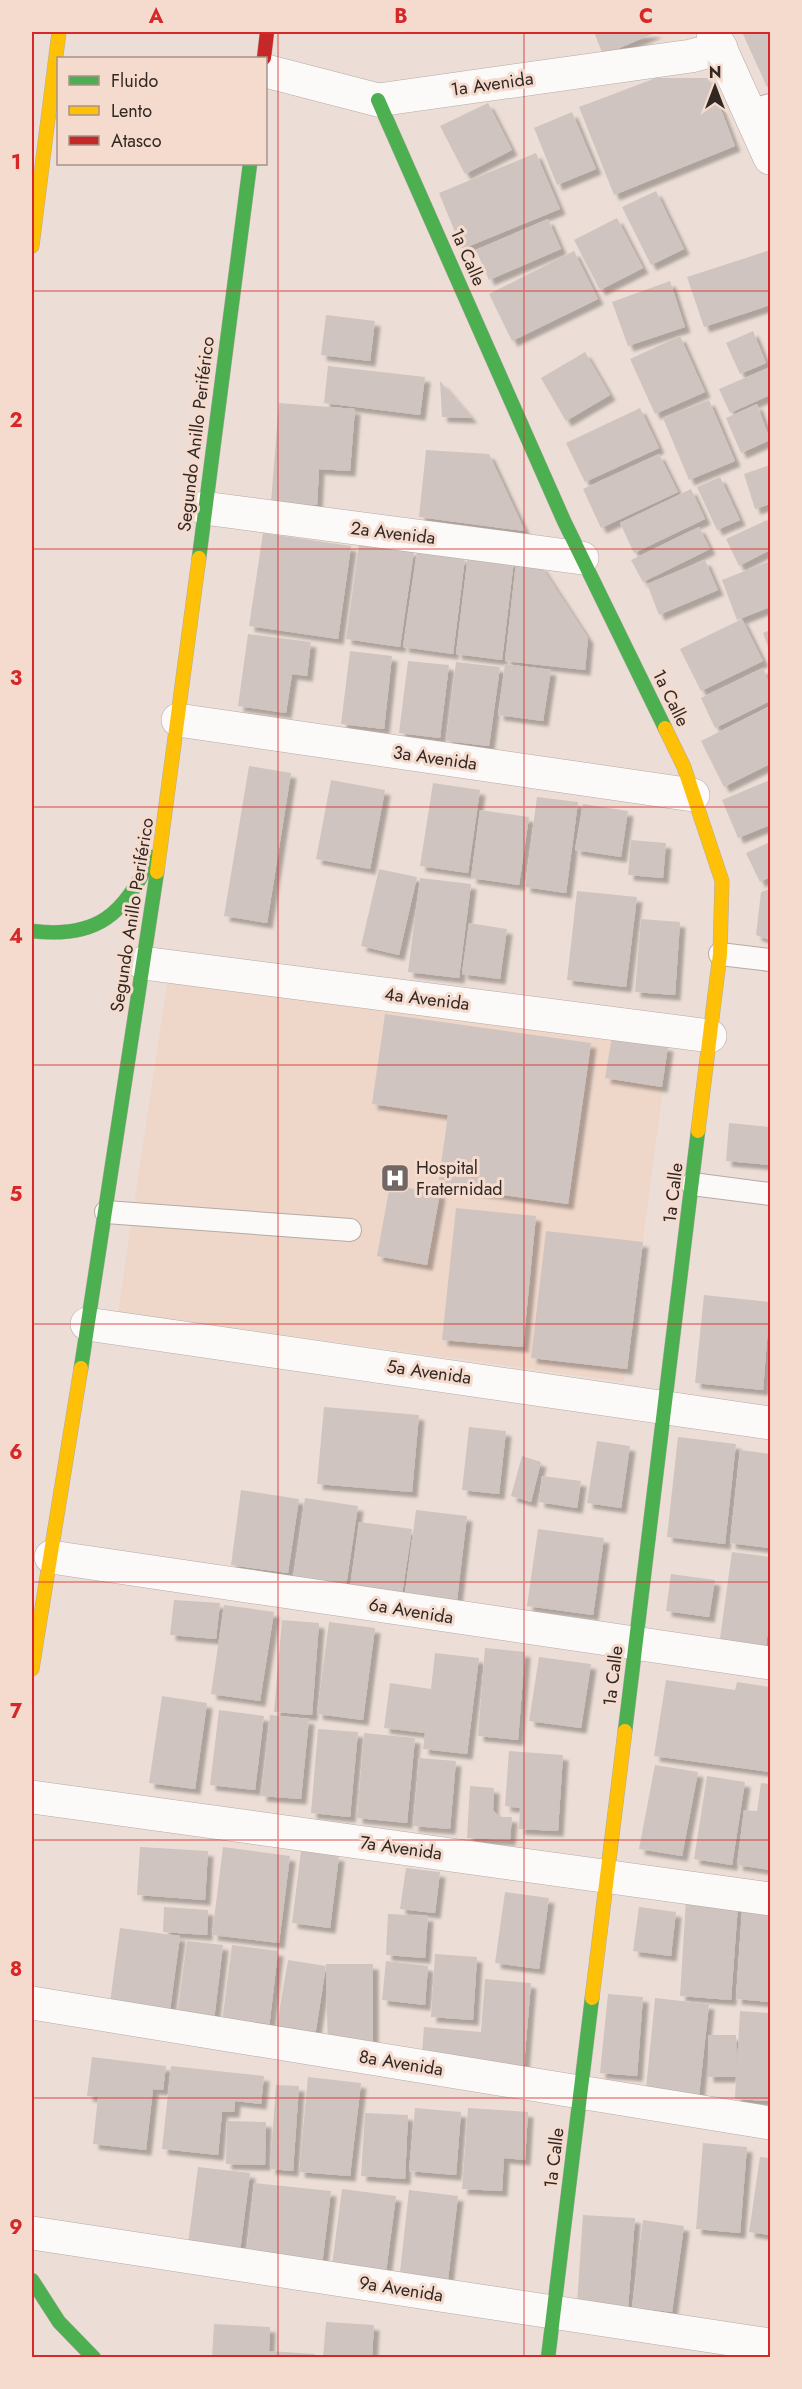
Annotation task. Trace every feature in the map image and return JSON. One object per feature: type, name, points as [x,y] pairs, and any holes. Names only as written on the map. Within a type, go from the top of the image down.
[{"type":"street","points":[[32,246],[59,32]]},
{"type":"street","points":[[264,57],[267,32]]},
{"type":"street","points":[[717,40],[760,108],[771,158]]},
{"type":"street","name":"1a Avenida","points":[[267,71],[378,100],[691,56],[717,40]]},
{"type":"street","name":"1a Calle","points":[[378,100],[582,558],[684,767],[722,881],[720,954],[548,2358]]},
{"type":"street","name":"Segundo Anillo Periférico","points":[[32,1669],[106,1212],[164,824],[250,165]]},
{"type":"street","name":"2a Avenida","points":[[204,508],[582,558]]},
{"type":"street","name":"3a Avenida","points":[[178,720],[693,795]]},
{"type":"street","points":[[32,931],[55,936],[73,935],[92,928],[108,918],[137,887],[164,824]]},
{"type":"street","name":"4a Avenida","points":[[143,963],[710,1035]]},
{"type":"street","name":"5a Avenida","points":[[87,1323],[771,1423]]},
{"type":"street","name":"6a Avenida","points":[[51,1557],[635,1645],[771,1663]]},
{"type":"street","name":"7a Avenida","points":[[32,1797],[771,1899]]},
{"type":"street","name":"8a Avenida","points":[[32,2003],[771,2123]]},
{"type":"street","name":"9a Avenida","points":[[32,2233],[771,2345]]},
{"type":"street","points":[[32,2280],[38,2293],[70,2336],[94,2358]]},
{"type":"lane","points":[[720,954],[771,960]]},
{"type":"lane","points":[[692,1184],[771,1194]]},
{"type":"lane","points":[[106,1212],[350,1230]]},
{"type":"shaded area","name":"Hospital Fraternidad","points":[[168,977],[669,1045],[624,1382],[118,1312]]},
{"type":"building","points":[[594,32],[657,32],[603,55]]},
{"type":"building","points":[[742,32],[770,32],[770,85],[767,87]]},
{"type":"building","points":[[656,78],[709,78],[735,146],[614,195],[579,107]]},
{"type":"building","points":[[488,103],[512,150],[465,174],[440,126]]},
{"type":"building","points":[[572,112],[596,169],[557,185],[534,128]]},
{"type":"building","points":[[536,153],[560,209],[462,249],[439,193]]},
{"type":"building","points":[[656,191],[684,249],[651,265],[622,207]]},
{"type":"building","points":[[617,218],[643,268],[600,290],[574,240]]},
{"type":"building","points":[[548,219],[561,249],[489,280],[476,250]]},
{"type":"building","points":[[770,250],[770,305],[704,327],[687,277]]},
{"type":"building","points":[[574,251],[598,299],[512,341],[489,294]]},
{"type":"building","points":[[670,281],[685,327],[628,346],[612,302]]},
{"type":"building","points":[[326,315],[375,321],[370,361],[321,355]]},
{"type":"building","points":[[753,331],[766,363],[740,374],[726,343]]},
{"type":"building","points":[[680,336],[705,392],[655,414],[630,359]]},
{"type":"building","points":[[585,352],[610,395],[566,421],[541,378]]},
{"type":"building","points":[[328,366],[425,377],[420,415],[324,403]]},
{"type":"building","points":[[770,367],[770,395],[730,413],[719,389]]},
{"type":"building","points":[[440,381],[472,418],[442,417]]},
{"type":"building","points":[[709,400],[735,461],[689,480],[663,418]]},
{"type":"building","points":[[279,403],[355,409],[350,471],[319,469],[317,505],[271,502]]},
{"type":"building","points":[[757,404],[770,440],[741,453],[726,418]]},
{"type":"building","points":[[640,408],[659,448],[585,482],[566,443]]},
{"type":"building","points":[[426,450],[489,454],[525,531],[419,517]]},
{"type":"building","points":[[659,454],[678,492],[601,528],[583,489]]},
{"type":"building","points":[[770,465],[770,504],[755,509],[744,474]]},
{"type":"building","points":[[720,477],[740,520],[717,530],[697,487]]},
{"type":"building","points":[[691,489],[705,519],[634,553],[620,523]]},
{"type":"building","points":[[767,520],[770,526],[770,550],[739,566],[726,539]]},
{"type":"building","points":[[699,527],[710,549],[643,582],[631,560]]},
{"type":"building","points":[[263,533],[351,546],[338,639],[249,626]]},
{"type":"building","points":[[359,544],[414,551],[400,647],[346,639]]},
{"type":"building","points":[[417,551],[465,558],[453,654],[403,647]]},
{"type":"building","points":[[468,555],[514,560],[502,660],[456,654]]},
{"type":"building","points":[[705,560],[718,590],[659,615],[647,584]]},
{"type":"building","points":[[770,561],[770,607],[737,620],[722,580]]},
{"type":"building","points":[[516,563],[541,566],[588,638],[585,670],[505,661]]},
{"type":"building","points":[[742,619],[763,661],[701,691],[680,649]]},
{"type":"building","points":[[770,630],[770,652],[763,633]]},
{"type":"building","points":[[248,634],[311,642],[307,676],[292,674],[286,713],[238,706]]},
{"type":"building","points":[[350,651],[392,656],[384,729],[341,724]]},
{"type":"building","points":[[408,661],[449,665],[440,738],[399,733]]},
{"type":"building","points":[[456,662],[500,667],[489,746],[446,741]]},
{"type":"building","points":[[505,664],[551,670],[543,721],[498,715]]},
{"type":"building","points":[[763,668],[770,685],[770,701],[715,728],[701,698]]},
{"type":"building","points":[[770,706],[770,764],[724,787],[701,741]]},
{"type":"building","points":[[249,766],[291,773],[267,923],[224,916]]},
{"type":"building","points":[[331,780],[385,790],[370,869],[316,859]]},
{"type":"building","points":[[770,780],[770,825],[738,838],[722,800]]},
{"type":"building","points":[[433,783],[480,790],[468,873],[420,866]]},
{"type":"building","points":[[537,797],[578,802],[566,893],[525,887]]},
{"type":"building","points":[[583,804],[628,811],[621,857],[575,850]]},
{"type":"building","points":[[480,810],[529,817],[519,885],[471,878]]},
{"type":"building","points":[[631,840],[666,843],[663,878],[628,875]]},
{"type":"building","points":[[770,842],[770,877],[760,882],[746,853]]},
{"type":"building","points":[[379,869],[417,877],[399,955],[361,946]]},
{"type":"building","points":[[420,878],[471,884],[459,978],[408,972]]},
{"type":"building","points":[[770,889],[770,940],[756,935],[761,892]]},
{"type":"building","points":[[577,891],[637,897],[626,987],[567,980]]},
{"type":"building","points":[[641,919],[680,922],[675,995],[635,992]]},
{"type":"building","points":[[469,923],[507,929],[500,979],[462,974]]},
{"type":"building","points":[[385,1014],[591,1043],[568,1204],[438,1186],[448,1115],[372,1104]]},
{"type":"building","points":[[612,1037],[668,1046],[662,1087],[605,1078]]},
{"type":"building","points":[[729,1123],[770,1127],[770,1165],[726,1161]]},
{"type":"building","points":[[390,1185],[440,1193],[427,1265],[377,1256]]},
{"type":"building","points":[[456,1208],[536,1216],[523,1347],[442,1340]]},
{"type":"building","points":[[546,1231],[643,1242],[627,1369],[531,1358]]},
{"type":"building","points":[[704,1295],[770,1302],[763,1390],[695,1383]]},
{"type":"building","points":[[324,1407],[419,1415],[412,1492],[317,1484]]},
{"type":"building","points":[[469,1427],[506,1431],[499,1494],[462,1490]]},
{"type":"building","points":[[678,1437],[736,1444],[725,1544],[667,1537]]},
{"type":"building","points":[[597,1441],[630,1446],[621,1508],[587,1503]]},
{"type":"building","points":[[740,1450],[770,1454],[770,1548],[730,1543]]},
{"type":"building","points":[[522,1456],[541,1462],[531,1502],[511,1496]]},
{"type":"building","points":[[542,1476],[581,1481],[577,1508],[539,1502]]},
{"type":"building","points":[[241,1490],[299,1499],[288,1573],[231,1565]]},
{"type":"building","points":[[305,1498],[358,1506],[346,1586],[293,1579]]},
{"type":"building","points":[[416,1510],[467,1516],[457,1600],[405,1593]]},
{"type":"building","points":[[359,1522],[412,1529],[402,1594],[350,1587]]},
{"type":"building","points":[[538,1529],[604,1538],[593,1615],[527,1606]]},
{"type":"building","points":[[732,1552],[770,1557],[770,1615],[765,1653],[719,1646]]},
{"type":"building","points":[[671,1574],[715,1580],[709,1617],[666,1611]]},
{"type":"building","points":[[174,1600],[220,1603],[216,1639],[170,1635]]},
{"type":"building","points":[[224,1605],[274,1612],[260,1701],[211,1694]]},
{"type":"building","points":[[282,1620],[319,1623],[312,1715],[274,1712]]},
{"type":"building","points":[[329,1622],[375,1628],[363,1720],[317,1714]]},
{"type":"building","points":[[485,1648],[525,1652],[518,1740],[478,1736]]},
{"type":"building","points":[[435,1653],[479,1658],[467,1754],[423,1749],[425,1733],[384,1728],[390,1683],[431,1689]]},
{"type":"building","points":[[539,1657],[591,1664],[581,1728],[529,1721]]},
{"type":"building","points":[[666,1680],[735,1690],[737,1682],[770,1687],[770,1772],[654,1756]]},
{"type":"building","points":[[162,1696],[207,1703],[195,1789],[149,1783]]},
{"type":"building","points":[[219,1710],[264,1716],[255,1790],[210,1785]]},
{"type":"building","points":[[270,1715],[309,1719],[301,1799],[261,1796]]},
{"type":"building","points":[[318,1729],[358,1732],[350,1817],[311,1813]]},
{"type":"building","points":[[364,1733],[415,1738],[407,1823],[357,1818]]},
{"type":"building","points":[[509,1751],[563,1755],[558,1831],[519,1829],[520,1808],[505,1806]]},
{"type":"building","points":[[419,1758],[456,1761],[450,1829],[413,1826]]},
{"type":"building","points":[[655,1765],[698,1772],[682,1856],[639,1849]]},
{"type":"building","points":[[707,1776],[745,1782],[732,1865],[694,1859]]},
{"type":"building","points":[[761,1783],[770,1784],[770,1870],[737,1865],[744,1810],[757,1811]]},
{"type":"building","points":[[470,1786],[494,1788],[493,1810],[499,1817],[512,1817],[510,1840],[467,1838]]},
{"type":"building","points":[[140,1847],[208,1851],[205,1900],[137,1895]]},
{"type":"building","points":[[223,1847],[290,1856],[279,1943],[212,1935]]},
{"type":"building","points":[[301,1851],[339,1856],[330,1928],[292,1923]]},
{"type":"building","points":[[406,1868],[440,1872],[435,1913],[400,1909]]},
{"type":"building","points":[[505,1892],[549,1898],[539,1969],[495,1963]]},
{"type":"building","points":[[686,1900],[738,1904],[731,2000],[680,1996]]},
{"type":"building","points":[[164,1907],[208,1910],[207,1935],[163,1932]]},
{"type":"building","points":[[639,1907],[676,1912],[671,1956],[633,1951]]},
{"type":"building","points":[[742,1912],[770,1914],[770,2002],[736,1999]]},
{"type":"building","points":[[388,1914],[428,1916],[425,1958],[386,1955]]},
{"type":"building","points":[[120,1928],[180,1936],[168,2025],[108,2017]]},
{"type":"building","points":[[187,1941],[223,1945],[214,2020],[177,2016]]},
{"type":"building","points":[[232,1945],[278,1951],[268,2037],[221,2030]]},
{"type":"building","points":[[435,1954],[477,1957],[473,2020],[431,2017]]},
{"type":"building","points":[[288,1960],[326,1966],[315,2036],[276,2030]]},
{"type":"building","points":[[386,1961],[428,1966],[425,2005],[382,2000]]},
{"type":"building","points":[[326,1964],[373,1964],[373,2051],[328,2052]]},
{"type":"building","points":[[485,1979],[531,1983],[523,2077],[421,2067],[424,2027],[481,2032]]},
{"type":"building","points":[[608,1994],[643,1997],[637,2076],[600,2073]]},
{"type":"building","points":[[655,1998],[709,2004],[698,2105],[645,2099]]},
{"type":"building","points":[[740,2011],[770,2013],[770,2101],[735,2099],[736,2077],[708,2077],[708,2035],[736,2035],[737,2066]]},
{"type":"building","points":[[92,2057],[166,2066],[163,2090],[153,2089],[146,2150],[93,2144],[98,2097],[87,2096]]},
{"type":"building","points":[[171,2066],[264,2076],[261,2104],[235,2101],[234,2112],[222,2112],[218,2155],[162,2149]]},
{"type":"building","points":[[308,2077],[361,2083],[350,2176],[299,2172]]},
{"type":"building","points":[[276,2085],[299,2086],[293,2171],[270,2169]]},
{"type":"building","points":[[415,2108],[461,2112],[456,2175],[409,2171]]},
{"type":"building","points":[[468,2108],[528,2112],[525,2160],[504,2158],[502,2191],[462,2189]]},
{"type":"building","points":[[365,2113],[408,2115],[405,2179],[361,2176]]},
{"type":"building","points":[[227,2121],[266,2122],[265,2165],[226,2164]]},
{"type":"building","points":[[703,2143],[747,2147],[740,2233],[696,2229]]},
{"type":"building","points":[[760,2157],[770,2158],[770,2235],[749,2232]]},
{"type":"building","points":[[198,2167],[250,2173],[239,2259],[187,2252]]},
{"type":"building","points":[[254,2183],[331,2191],[321,2273],[245,2265]]},
{"type":"building","points":[[342,2189],[396,2196],[384,2287],[330,2280]]},
{"type":"building","points":[[409,2190],[458,2196],[446,2296],[398,2291]]},
{"type":"building","points":[[583,2215],[635,2218],[628,2308],[577,2304]]},
{"type":"building","points":[[643,2220],[684,2226],[672,2312],[632,2307]]},
{"type":"building","points":[[326,2322],[374,2325],[372,2358],[323,2358]]},
{"type":"building","points":[[214,2324],[270,2327],[269,2351],[315,2354],[315,2358],[212,2358]]},
{"type":"traffic: fast","points":[[378,100],[564,521],[665,728]]},
{"type":"traffic: fast","points":[[199,558],[250,165]]},
{"type":"traffic: fast","points":[[32,931],[74,931],[106,918],[131,894],[151,857]]},
{"type":"traffic: fast","points":[[81,1368],[157,872]]},
{"type":"traffic: fast","points":[[625,1731],[698,1131]]},
{"type":"traffic: fast","points":[[548,2358],[592,1998]]},
{"type":"traffic: fast","points":[[32,2280],[59,2322],[94,2358]]},
{"type":"traffic: slow","points":[[32,246],[59,32]]},
{"type":"traffic: slow","points":[[157,872],[199,558]]},
{"type":"traffic: slow","points":[[665,728],[684,767],[722,881],[720,954],[698,1131]]},
{"type":"traffic: slow","points":[[32,1669],[81,1368]]},
{"type":"traffic: slow","points":[[592,1998],[625,1731]]},
{"type":"traffic: jam","points":[[264,57],[267,32]]},
{"type":"place","name":"Hospital Fraternidad","points":[[395,1178]]}]
